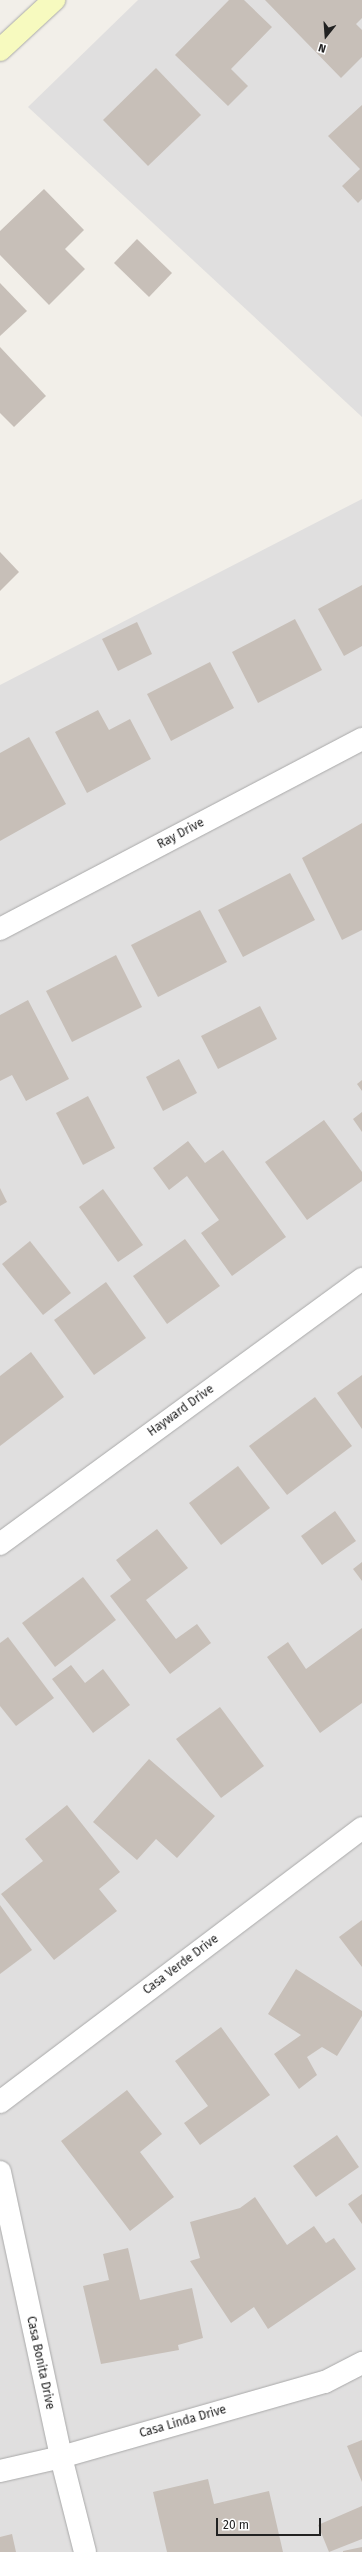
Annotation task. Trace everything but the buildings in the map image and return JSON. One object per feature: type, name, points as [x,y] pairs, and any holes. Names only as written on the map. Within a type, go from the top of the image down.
[{"type":"street","points":[[0,50],[54,0]]},
{"type":"street","name":"Ray Drive","points":[[0,929],[362,739]]},
{"type":"street","name":"Hayward Drive","points":[[0,1544],[362,1279]]},
{"type":"street","name":"Casa Verde Drive","points":[[0,2102],[362,1828]]},
{"type":"street","name":"Casa Bonita Drive","points":[[0,2172],[60,2457],[85,2552]]},
{"type":"street","name":"Casa Linda Drive","points":[[0,2471],[60,2457],[325,2382],[362,2363]]},
{"type":"shaded area","points":[[138,0],[362,0],[362,417],[28,107]]},
{"type":"shaded area","points":[[362,499],[362,2552],[0,2552],[0,685]]}]
